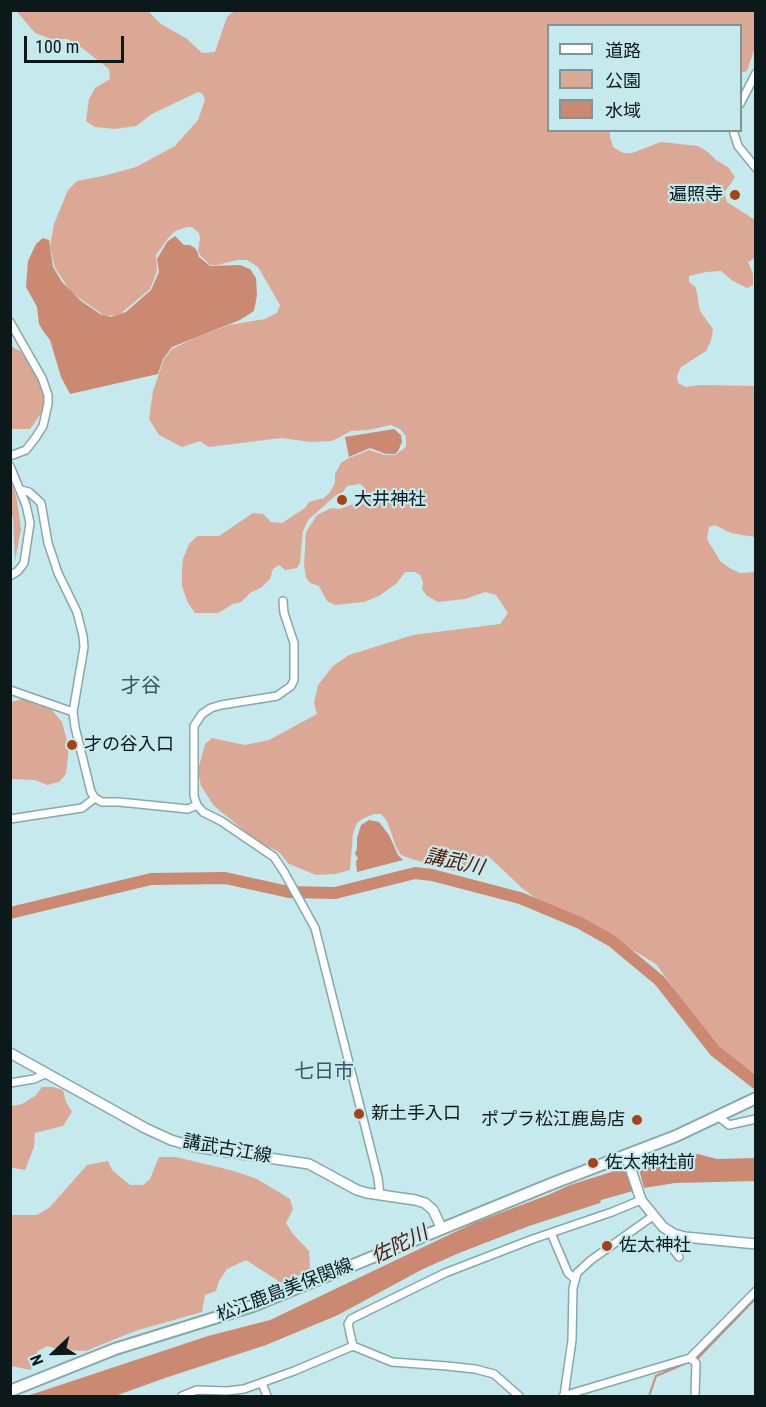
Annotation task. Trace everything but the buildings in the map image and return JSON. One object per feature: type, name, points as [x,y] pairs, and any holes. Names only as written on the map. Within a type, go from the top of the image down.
[{"type":"main road","name":"講武古江線","points":[[10,1053],[171,1140],[195,1147],[309,1164],[357,1190],[425,1203],[433,1210],[442,1229]]},
{"type":"main road","name":"松江鹿島美保関線","points":[[10,1391],[115,1349],[253,1306],[442,1229],[628,1159],[754,1099]]},
{"type":"main road","points":[[628,1159],[639,1196],[663,1227],[674,1234],[685,1237],[756,1244]]},
{"type":"street","points":[[742,102],[756,73]]},
{"type":"street","points":[[734,132],[738,146],[756,168]]},
{"type":"street","points":[[10,322],[42,378],[48,395],[46,416],[36,437],[26,450],[10,456]]},
{"type":"street","points":[[10,466],[29,513],[29,533],[24,563],[10,576]]},
{"type":"street","points":[[21,490],[29,492],[41,503],[48,543],[82,629],[84,647],[73,712],[88,780],[95,798],[102,802],[188,809],[197,805]]},
{"type":"street","points":[[283,601],[284,613],[294,643],[294,680],[291,686],[277,696],[221,705],[210,708],[202,714],[194,726],[194,796],[203,812],[221,821],[274,857],[300,900],[318,938],[378,1178],[380,1195]]},
{"type":"street","points":[[10,690],[73,712]]},
{"type":"street","points":[[10,819],[82,808],[95,798]]},
{"type":"street","points":[[10,1083],[34,1079],[47,1073]]},
{"type":"street","points":[[719,1117],[729,1125],[756,1119]]},
{"type":"street","points":[[353,1346],[348,1327],[351,1319],[445,1273],[612,1212],[639,1196]]},
{"type":"street","points":[[653,1216],[581,1268],[575,1279],[571,1314],[572,1340],[563,1396],[692,1360],[756,1291]]},
{"type":"street","points":[[551,1233],[568,1273],[575,1279]]},
{"type":"street","points":[[674,1234],[673,1249],[679,1257]]},
{"type":"street","points":[[182,1396],[197,1390],[244,1389],[353,1346],[392,1362],[447,1366],[494,1374],[519,1396]]},
{"type":"street","points":[[692,1360],[696,1363],[695,1396]]},
{"type":"street","points":[[262,1383],[267,1396]]},
{"type":"green space","points":[[18,11],[148,11],[161,24],[187,39],[202,53],[215,52],[227,17],[234,11],[755,11],[755,47],[747,71],[742,73],[742,24],[547,24],[547,132],[610,132],[613,147],[623,153],[632,153],[661,142],[698,146],[728,167],[735,177],[724,193],[727,202],[755,220],[755,258],[748,262],[753,274],[753,285],[747,288],[733,281],[721,271],[689,276],[689,282],[696,288],[700,311],[713,329],[706,351],[681,367],[677,376],[678,383],[686,387],[755,386],[755,537],[731,533],[715,525],[709,527],[707,539],[720,561],[731,569],[740,573],[755,572],[755,1074],[734,1062],[708,1036],[656,964],[574,915],[542,903],[522,888],[487,855],[454,871],[412,859],[401,855],[387,821],[381,814],[374,814],[357,823],[353,833],[350,870],[316,875],[289,864],[279,852],[257,841],[214,806],[201,786],[198,770],[205,744],[212,738],[245,745],[269,740],[317,714],[314,703],[318,685],[333,666],[349,655],[413,635],[500,624],[508,613],[496,595],[485,592],[465,599],[438,602],[427,596],[422,589],[423,582],[420,575],[415,572],[405,572],[397,583],[379,596],[364,602],[335,605],[327,601],[319,586],[310,583],[306,577],[304,565],[306,532],[317,515],[331,508],[340,509],[361,501],[366,495],[364,487],[360,484],[347,486],[343,492],[335,496],[308,520],[303,531],[300,563],[297,568],[285,570],[279,565],[273,569],[270,579],[262,587],[250,593],[241,602],[218,613],[195,613],[188,603],[182,586],[182,570],[183,559],[189,544],[197,536],[219,536],[253,513],[263,514],[271,522],[282,523],[305,508],[309,502],[324,498],[330,492],[341,463],[369,450],[385,455],[395,455],[406,447],[406,436],[400,429],[391,425],[351,431],[332,441],[311,442],[281,438],[209,447],[200,441],[182,447],[159,435],[149,419],[153,391],[164,359],[172,349],[229,325],[265,319],[277,313],[280,305],[258,267],[247,260],[210,265],[198,251],[199,233],[192,227],[175,231],[169,237],[156,255],[157,271],[150,289],[119,315],[102,314],[71,292],[55,268],[50,246],[54,224],[68,190],[77,181],[136,167],[175,146],[198,120],[205,100],[203,94],[198,92],[152,114],[136,126],[115,129],[95,127],[86,121],[89,99],[95,88],[110,79],[109,69],[67,39],[51,39],[35,33]]},
{"type":"green space","points":[[10,343],[29,361],[43,391],[44,406],[30,429],[11,429]]},
{"type":"green space","points":[[11,480],[17,500],[21,529],[15,561],[11,514]]},
{"type":"green space","points":[[22,699],[51,709],[62,722],[69,748],[66,774],[59,782],[47,785],[35,780],[11,779],[11,702]]},
{"type":"green space","points":[[42,1087],[63,1090],[72,1112],[63,1126],[35,1133],[34,1147],[25,1170],[10,1167],[11,1106],[22,1104],[35,1096]]},
{"type":"green space","points":[[159,1157],[176,1157],[234,1171],[257,1179],[290,1199],[293,1209],[286,1223],[309,1251],[310,1269],[283,1284],[246,1260],[227,1269],[216,1291],[205,1295],[202,1312],[135,1331],[86,1351],[61,1350],[47,1346],[38,1351],[31,1370],[11,1366],[11,1215],[37,1215],[49,1208],[87,1165],[108,1161],[112,1170],[130,1185],[143,1185],[150,1179]]},
{"type":"water","points":[[175,236],[184,245],[190,245],[196,249],[199,257],[210,266],[240,265],[250,269],[256,278],[257,295],[254,311],[240,320],[172,347],[163,359],[158,374],[70,394],[61,377],[50,340],[39,324],[37,307],[26,287],[28,261],[36,244],[43,238],[49,240],[53,267],[62,282],[81,301],[100,314],[111,317],[126,312],[151,290],[159,272],[157,259],[167,242]]},
{"type":"water","points":[[394,429],[401,435],[402,442],[395,454],[386,454],[370,448],[349,457],[345,437]]},
{"type":"water","points":[[369,820],[379,822],[403,860],[357,872],[358,858],[355,854],[357,838],[361,825]]},
{"type":"water","points":[[698,1154],[717,1159],[755,1158],[755,1181],[675,1183],[644,1188],[638,1165]]},
{"type":"water","points":[[624,1168],[633,1191],[601,1200],[600,1203],[529,1226],[459,1253],[421,1270],[338,1315],[266,1345],[115,1396],[27,1396],[208,1336],[270,1320],[476,1222],[570,1185]]},
{"type":"waterway","name":"講武川","points":[[10,913],[151,879],[225,878],[289,892],[335,893],[415,873],[432,875],[520,898],[580,923],[612,941],[660,981],[715,1051],[756,1083]]},
{"type":"waterway","points":[[649,1396],[656,1376],[698,1358],[756,1298]]},
{"type":"place","name":"遍照寺","points":[[735,195]]},
{"type":"place","name":"大井神社","points":[[342,500]]},
{"type":"place","name":"才の谷入口","points":[[72,745]]},
{"type":"place","name":"新土手入口","points":[[359,1114]]},
{"type":"place","name":"ポプラ松江鹿島店","points":[[637,1120]]},
{"type":"place","name":"佐太神社前","points":[[593,1163]]},
{"type":"place","name":"佐太神社","points":[[607,1246]]},
{"type":"district","name":"才谷","points":[[141,687]]},
{"type":"district","name":"七日市","points":[[324,1073]]},
{"type":"water label","name":"佐陀川","points":[[400,1246]]}]
